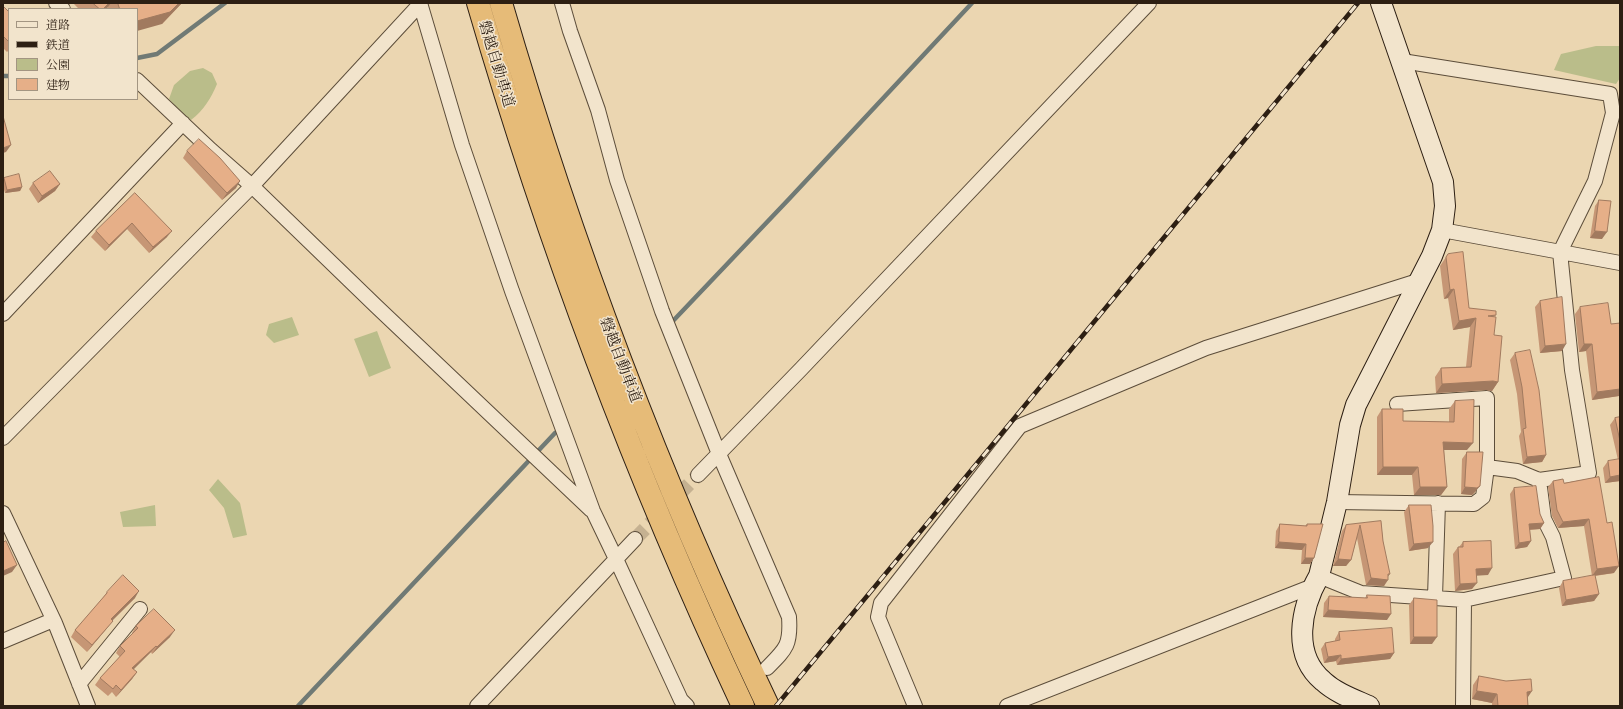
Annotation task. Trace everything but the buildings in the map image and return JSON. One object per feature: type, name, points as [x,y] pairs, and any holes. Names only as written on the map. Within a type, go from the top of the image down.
[{"type":"highway","name":"磐越自動車道","points":[[478,3],[538,197],[594,354],[651,498],[694,600],[742,705]]},
{"type":"highway","name":"磐越自動車道","points":[[501,3],[559,190],[603,315],[670,485],[713,586],[762,675],[768,706]]},
{"type":"street","points":[[3,438],[252,186],[420,3]]},
{"type":"street","points":[[420,3],[462,145],[510,284],[593,511],[681,700],[687,706]]},
{"type":"street","points":[[562,3],[570,31],[598,110],[617,180],[669,327],[719,454],[789,617],[790,633],[785,650],[762,675]]},
{"type":"street","points":[[698,475],[1149,3]]},
{"type":"street","points":[[1369,706],[1336,691],[1320,679],[1309,665],[1302,641],[1306,607],[1316,581],[1337,502],[1350,425],[1356,406],[1432,256],[1442,230],[1444,206],[1443,182],[1381,3]]},
{"type":"street","points":[[1402,61],[1610,94],[1613,113],[1595,181],[1560,252],[1572,370],[1589,473],[1539,480],[1517,471],[1488,467]]},
{"type":"street","points":[[138,81],[252,186],[309,242],[593,511]]},
{"type":"street","points":[[3,314],[183,123]]},
{"type":"street","points":[[1442,230],[1620,263]]},
{"type":"street","points":[[915,706],[878,617],[880,604],[1020,426],[1206,348],[1418,281]]},
{"type":"street","points":[[1337,502],[1438,502],[1474,504],[1483,497],[1488,467],[1487,398],[1397,404]]},
{"type":"street","points":[[1006,706],[1316,581],[1361,592],[1464,600],[1564,578],[1553,536],[1544,519],[1539,480]]},
{"type":"street","points":[[1435,597],[1438,502]]},
{"type":"street","points":[[3,513],[53,620],[88,706]]},
{"type":"street","points":[[477,706],[635,539]]},
{"type":"street","points":[[1463,706],[1464,600]]},
{"type":"street","points":[[79,684],[140,609]]},
{"type":"street","points":[[3,641],[53,620]]},
{"type":"green space","points":[[1596,46],[1620,46],[1620,78],[1616,84],[1554,70],[1561,54]]},
{"type":"green space","points":[[203,68],[212,73],[217,84],[207,104],[191,120],[184,116],[169,99],[174,85],[190,71]]},
{"type":"green space","points":[[292,317],[299,335],[274,343],[266,335],[269,324]]},
{"type":"green space","points":[[377,331],[391,368],[369,377],[354,339]]},
{"type":"green space","points":[[218,479],[240,503],[247,535],[233,538],[224,508],[209,490]]},
{"type":"green space","points":[[155,505],[156,526],[123,527],[120,512]]},
{"type":"waterway","points":[[138,58],[157,54],[225,3]]},
{"type":"waterway","points":[[672,322],[972,3]]},
{"type":"waterway","points":[[3,76],[8,76]]},
{"type":"waterway","points":[[298,706],[555,433]]},
{"type":"tunnel","points":[[635,539],[698,475]]},
{"type":"railway","points":[[776,706],[1358,3]]}]
